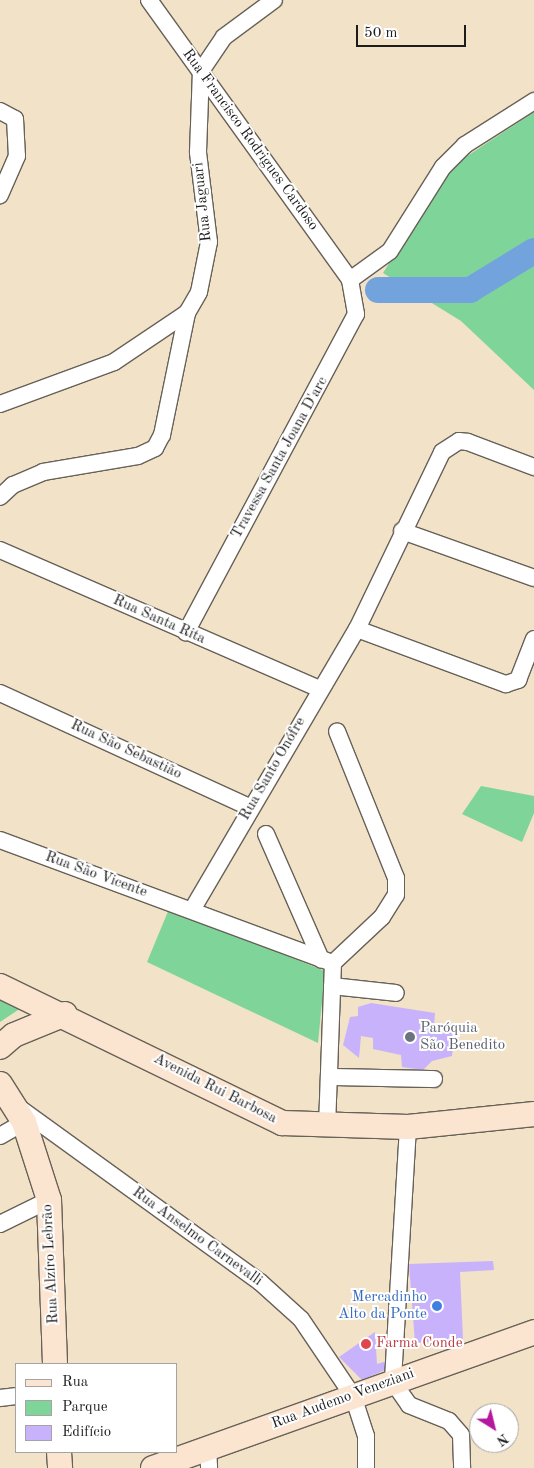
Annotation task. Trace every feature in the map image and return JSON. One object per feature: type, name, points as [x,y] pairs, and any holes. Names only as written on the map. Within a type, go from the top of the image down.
[{"type":"main road","name":"Avenida Rui Barbosa","points":[[0,986],[65,1014],[282,1123],[327,1127],[408,1127],[534,1114]]},
{"type":"main road","points":[[0,1047],[14,1035],[65,1014]]},
{"type":"main road","name":"Rua Alzíro Lebrão","points":[[0,1084],[20,1113],[48,1200],[55,1363]]},
{"type":"main road","name":"Rua Audemo Veneziani","points":[[153,1468],[209,1458],[353,1396],[534,1332]]},
{"type":"main road","points":[[59,1453],[59,1468]]},
{"type":"street","name":"Rua Francisco Rodrigues Cardoso","points":[[149,0],[350,280]]},
{"type":"street","points":[[201,71],[224,37],[274,0]]},
{"type":"street","name":"Rua Jaguari","points":[[0,404],[114,362],[187,313],[199,292],[209,242],[198,152],[201,71]]},
{"type":"street","points":[[350,280],[390,251],[439,173],[465,145],[534,100]]},
{"type":"street","points":[[0,111],[15,119],[17,156],[0,195]]},
{"type":"street","name":"Travessa Santa Joana D'arc","points":[[186,632],[351,328],[356,314],[350,280]]},
{"type":"street","points":[[0,496],[13,485],[44,472],[138,456],[155,448],[162,435],[187,313]]},
{"type":"street","name":"Rua Santo Onófre","points":[[192,910],[319,689],[357,629],[402,531],[450,444],[468,442],[534,467]]},
{"type":"street","points":[[402,531],[534,578]]},
{"type":"street","name":"Rua Santa Rita","points":[[0,550],[319,689]]},
{"type":"street","points":[[357,629],[498,681],[514,682],[534,639]]},
{"type":"street","name":"Rua São Sebastião","points":[[0,693],[251,808]]},
{"type":"street","points":[[327,961],[382,916],[396,895],[396,878],[337,731]]},
{"type":"street","points":[[266,834],[327,961],[332,986],[327,1127]]},
{"type":"street","name":"Rua São Vicente","points":[[0,840],[327,961]]},
{"type":"street","points":[[332,986],[396,992]]},
{"type":"street","points":[[330,1077],[434,1080]]},
{"type":"street","points":[[0,1136],[20,1113]]},
{"type":"street","name":"Rua Anselmo Carnevalli","points":[[20,1113],[260,1282],[301,1319],[353,1396],[366,1436],[366,1468]]},
{"type":"street","points":[[408,1127],[393,1382],[409,1405],[449,1421],[461,1435],[462,1468]]},
{"type":"street","points":[[0,1224],[48,1200]]},
{"type":"street","points":[[0,1398],[15,1396]]},
{"type":"green space","points":[[534,112],[534,390],[461,321],[383,273],[449,168]]},
{"type":"green space","points":[[481,786],[534,796],[534,813],[522,842],[462,814]]},
{"type":"green space","points":[[169,909],[325,971],[318,1043],[147,962]]},
{"type":"green space","points":[[0,1000],[21,1008],[0,1022]]},
{"type":"building","name":"Paróquia São Benedito","points":[[371,1003],[435,1013],[434,1025],[455,1027],[452,1056],[432,1061],[423,1070],[402,1067],[401,1055],[373,1049],[373,1038],[361,1036],[359,1058],[343,1045],[350,1017],[358,1016],[358,1007]]},
{"type":"building","name":"Mercadinho Alto da Ponte","points":[[493,1261],[494,1270],[460,1272],[463,1339],[415,1343],[409,1264]]},
{"type":"building","name":"Farma Conde","points":[[375,1332],[377,1364],[387,1361],[385,1370],[362,1380],[339,1357]]},
{"type":"waterway","points":[[378,290],[470,290],[534,251]]},
{"type":"place","name":"Paróquia São Benedito","points":[[410,1037]]},
{"type":"place","name":"Mercadinho Alto da Ponte","points":[[437,1306]]},
{"type":"place","name":"Farma Conde","points":[[366,1344]]}]
